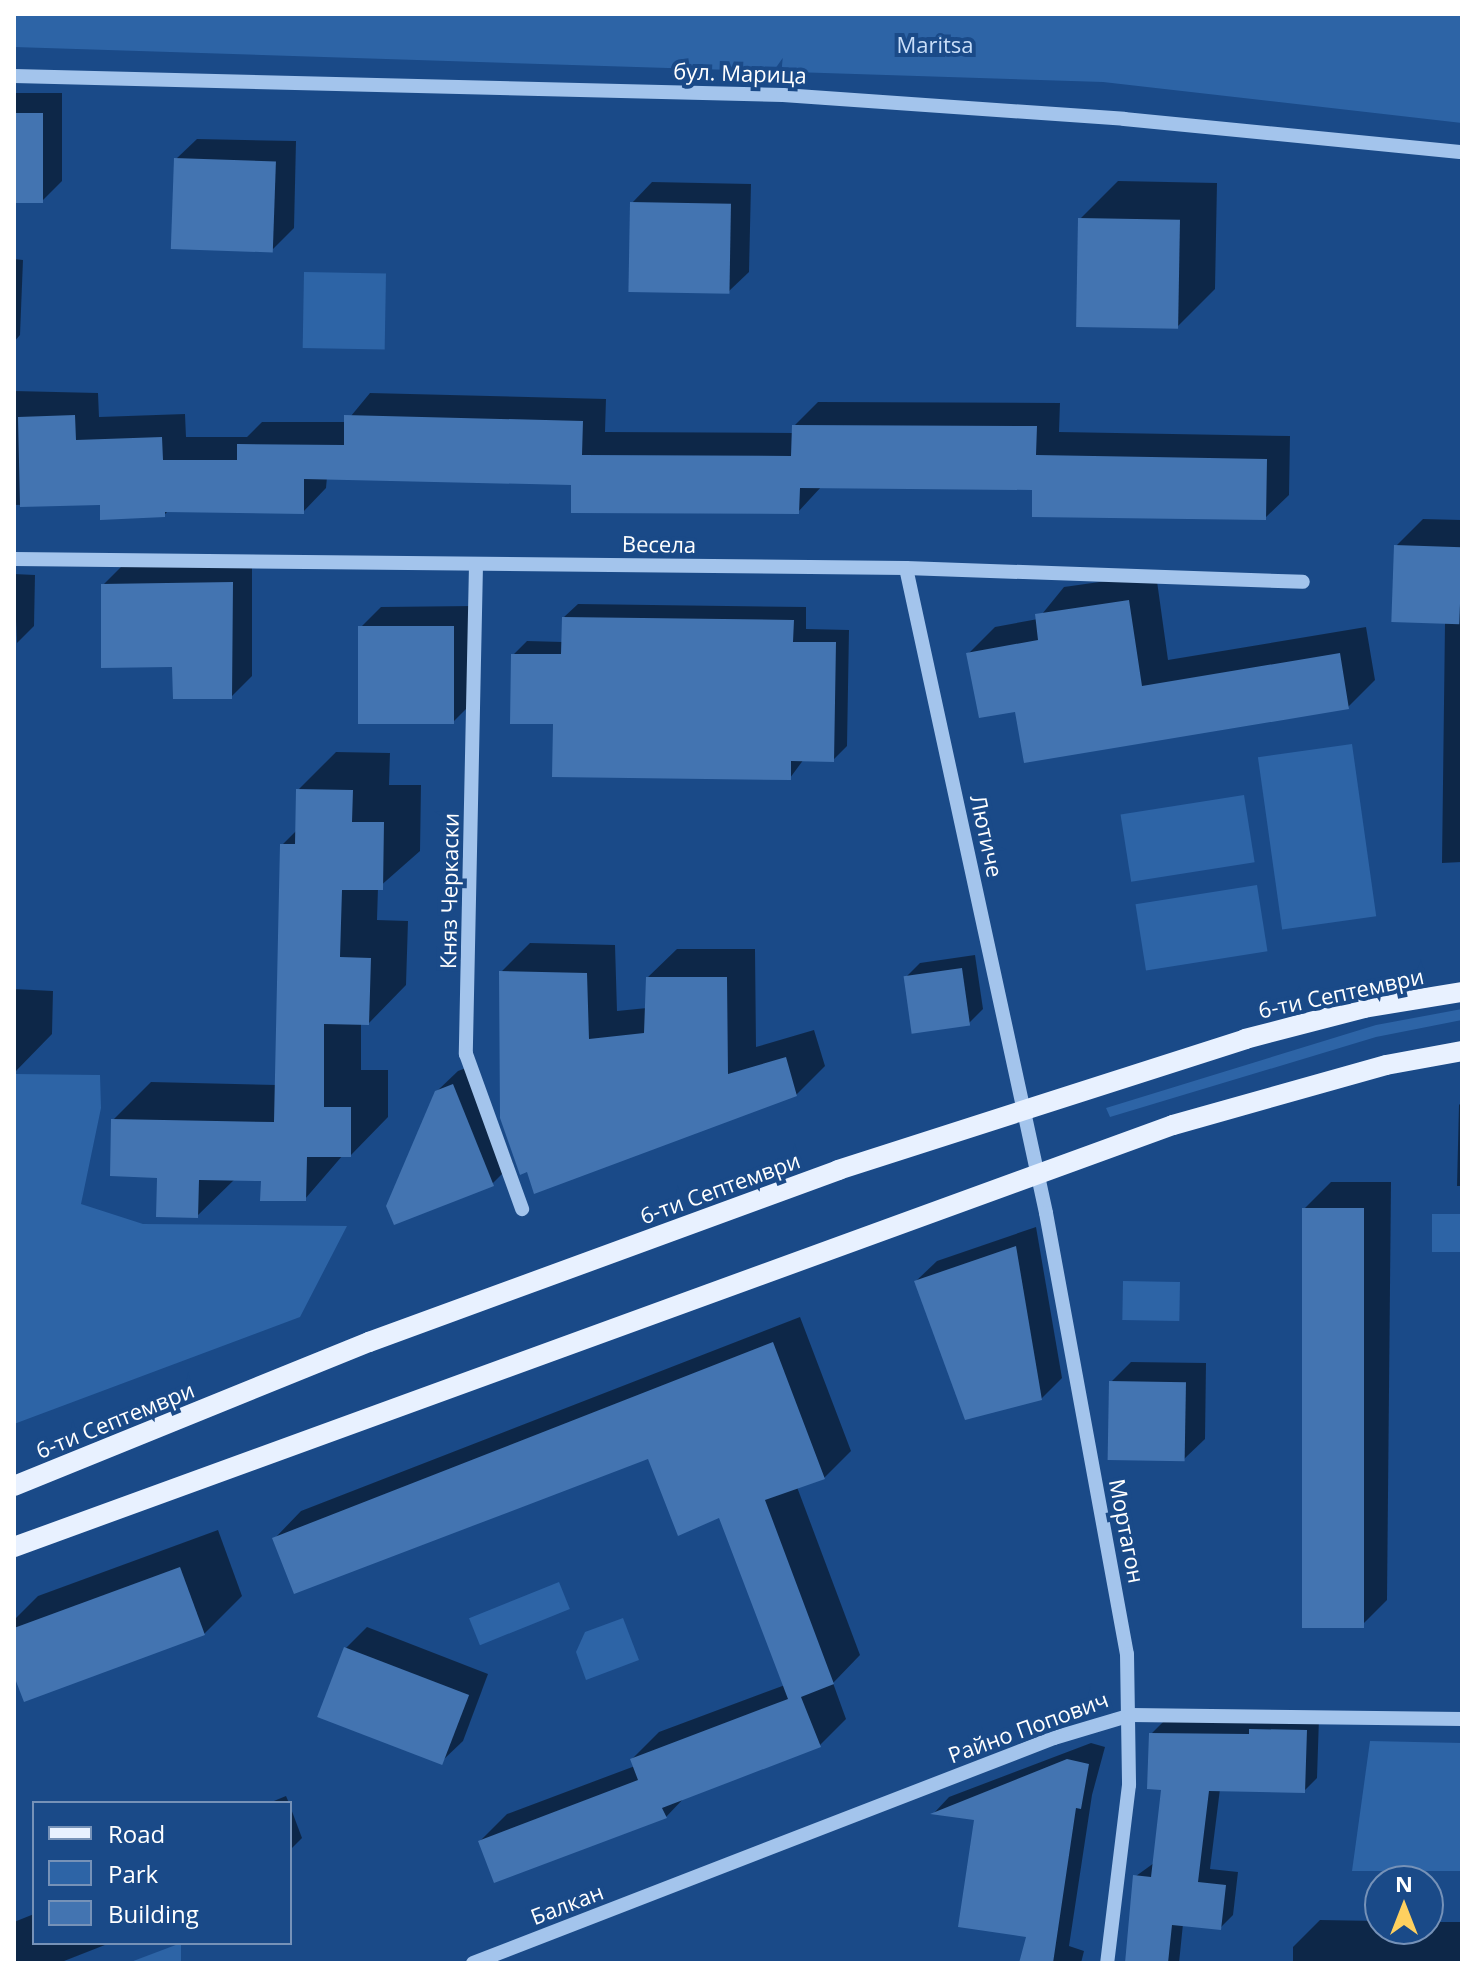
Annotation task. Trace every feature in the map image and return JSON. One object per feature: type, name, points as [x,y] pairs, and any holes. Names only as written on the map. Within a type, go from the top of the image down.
[{"type":"main road","name":"6-ти Септември","points":[[14,1486],[369,1342],[838,1170],[1023,1113],[1245,1039],[1364,1008],[1462,992]]},
{"type":"main road","points":[[14,1547],[1036,1172],[1215,1113],[1386,1065],[1462,1051]]},
{"type":"street","name":"бул. Марица","points":[[14,76],[783,95],[1124,119],[1462,152]]},
{"type":"street","name":"Весела","points":[[14,559],[906,568],[1303,582]]},
{"type":"street","name":"Княз Черкаски","points":[[476,565],[466,1054],[522,1209]]},
{"type":"street","name":"Лютиче","points":[[906,568],[1023,1113]]},
{"type":"street","name":"Мортагон","points":[[1023,1113],[1123,1630],[1131,1715],[1129,1785],[1107,1963]]},
{"type":"street","name":"Райно Попович","points":[[677,1886],[1054,1738],[1131,1715],[1462,1719]]},
{"type":"street","name":"Балкан","points":[[473,1963],[677,1886]]},
{"type":"green space","name":"Maritsa","points":[[14,14],[1462,14],[1462,123],[1103,82],[14,47]]},
{"type":"green space","points":[[304,272],[386,273],[385,349],[303,348]]},
{"type":"green space","points":[[1352,744],[1376,916],[1282,930],[1258,757]]},
{"type":"green space","points":[[1244,795],[1255,862],[1131,882],[1121,815]]},
{"type":"green space","points":[[1257,885],[1267,951],[1146,970],[1136,904]]},
{"type":"green space","points":[[1462,1009],[1462,1020],[1376,1037],[1110,1117],[1106,1108],[1376,1025]]},
{"type":"green space","points":[[14,1074],[100,1075],[101,1108],[81,1204],[143,1224],[347,1226],[300,1317],[14,1424]]},
{"type":"green space","points":[[1432,1214],[1462,1214],[1462,1252],[1432,1252]]},
{"type":"green space","points":[[1123,1281],[1180,1282],[1179,1321],[1122,1320]]},
{"type":"green space","points":[[559,1582],[570,1609],[480,1645],[469,1618]]},
{"type":"green space","points":[[623,1618],[639,1660],[586,1680],[576,1652],[585,1632]]},
{"type":"green space","points":[[1370,1741],[1462,1743],[1462,1871],[1444,1871],[1444,1865],[1364,1865],[1364,1871],[1352,1871]]},
{"type":"green space","points":[[176,1945],[181,1945],[181,1963],[128,1963]]},
{"type":"building","points":[[14,113],[43,113],[43,203],[14,203]]},
{"type":"building","points":[[174,158],[276,162],[273,253],[171,249]]},
{"type":"building","points":[[630,202],[731,204],[729,294],[628,292]]},
{"type":"building","points":[[1078,218],[1180,220],[1178,329],[1076,327]]},
{"type":"building","points":[[75,415],[76,440],[162,437],[163,460],[237,460],[237,444],[344,445],[344,415],[583,421],[582,455],[791,456],[792,425],[1037,426],[1036,455],[1267,459],[1266,520],[1032,517],[1032,490],[800,488],[799,514],[571,513],[571,485],[304,479],[304,514],[165,512],[165,517],[100,520],[100,505],[20,507],[18,417]]},
{"type":"building","points":[[1394,545],[1462,547],[1459,624],[1391,622]]},
{"type":"building","points":[[233,582],[232,699],[173,699],[172,667],[101,668],[101,584]]},
{"type":"building","points":[[1129,600],[1142,686],[1340,653],[1349,709],[1024,763],[1015,712],[979,718],[966,653],[1038,640],[1035,614]]},
{"type":"building","points":[[562,617],[794,620],[793,642],[836,642],[834,762],[791,761],[791,780],[552,777],[553,724],[510,724],[511,654],[561,654]]},
{"type":"building","points":[[358,626],[454,626],[454,724],[358,724]]},
{"type":"building","points":[[296,789],[353,790],[352,822],[384,822],[383,890],[342,890],[340,957],[371,958],[369,1025],[324,1024],[324,1107],[351,1107],[351,1157],[307,1157],[306,1201],[260,1201],[261,1181],[199,1180],[198,1218],[156,1217],[157,1178],[110,1176],[111,1119],[274,1122],[280,844],[295,844]]},
{"type":"building","points":[[962,968],[970,1025],[912,1034],[904,976]]},
{"type":"building","points":[[499,971],[587,973],[589,1039],[644,1033],[646,977],[727,977],[728,1074],[786,1057],[797,1096],[534,1194],[527,1172],[520,1175],[500,1118]]},
{"type":"building","points":[[453,1084],[494,1186],[394,1225],[386,1206],[435,1091]]},
{"type":"building","points":[[1302,1208],[1364,1208],[1364,1628],[1302,1628]]},
{"type":"building","points":[[1016,1246],[1042,1400],[965,1420],[914,1281]]},
{"type":"building","points":[[773,1342],[825,1479],[765,1500],[834,1684],[801,1697],[821,1747],[662,1808],[667,1818],[494,1883],[478,1841],[638,1780],[630,1759],[788,1699],[719,1518],[678,1536],[648,1459],[294,1594],[272,1538]]},
{"type":"building","points":[[1109,1381],[1186,1382],[1185,1461],[1108,1460]]},
{"type":"building","points":[[180,1567],[205,1635],[24,1702],[14,1676],[14,1628]]},
{"type":"building","points":[[344,1647],[469,1695],[442,1765],[317,1717]]},
{"type":"building","points":[[1249,1729],[1307,1730],[1305,1793],[1209,1791],[1198,1882],[1226,1885],[1221,1930],[1172,1925],[1168,1963],[1125,1963],[1133,1875],[1151,1877],[1161,1790],[1147,1789],[1149,1733],[1249,1734]]},
{"type":"building","points":[[1067,1759],[1089,1764],[1081,1809],[1076,1808],[1053,1963],[1019,1963],[1026,1937],[958,1927],[974,1820],[930,1814]]}]
